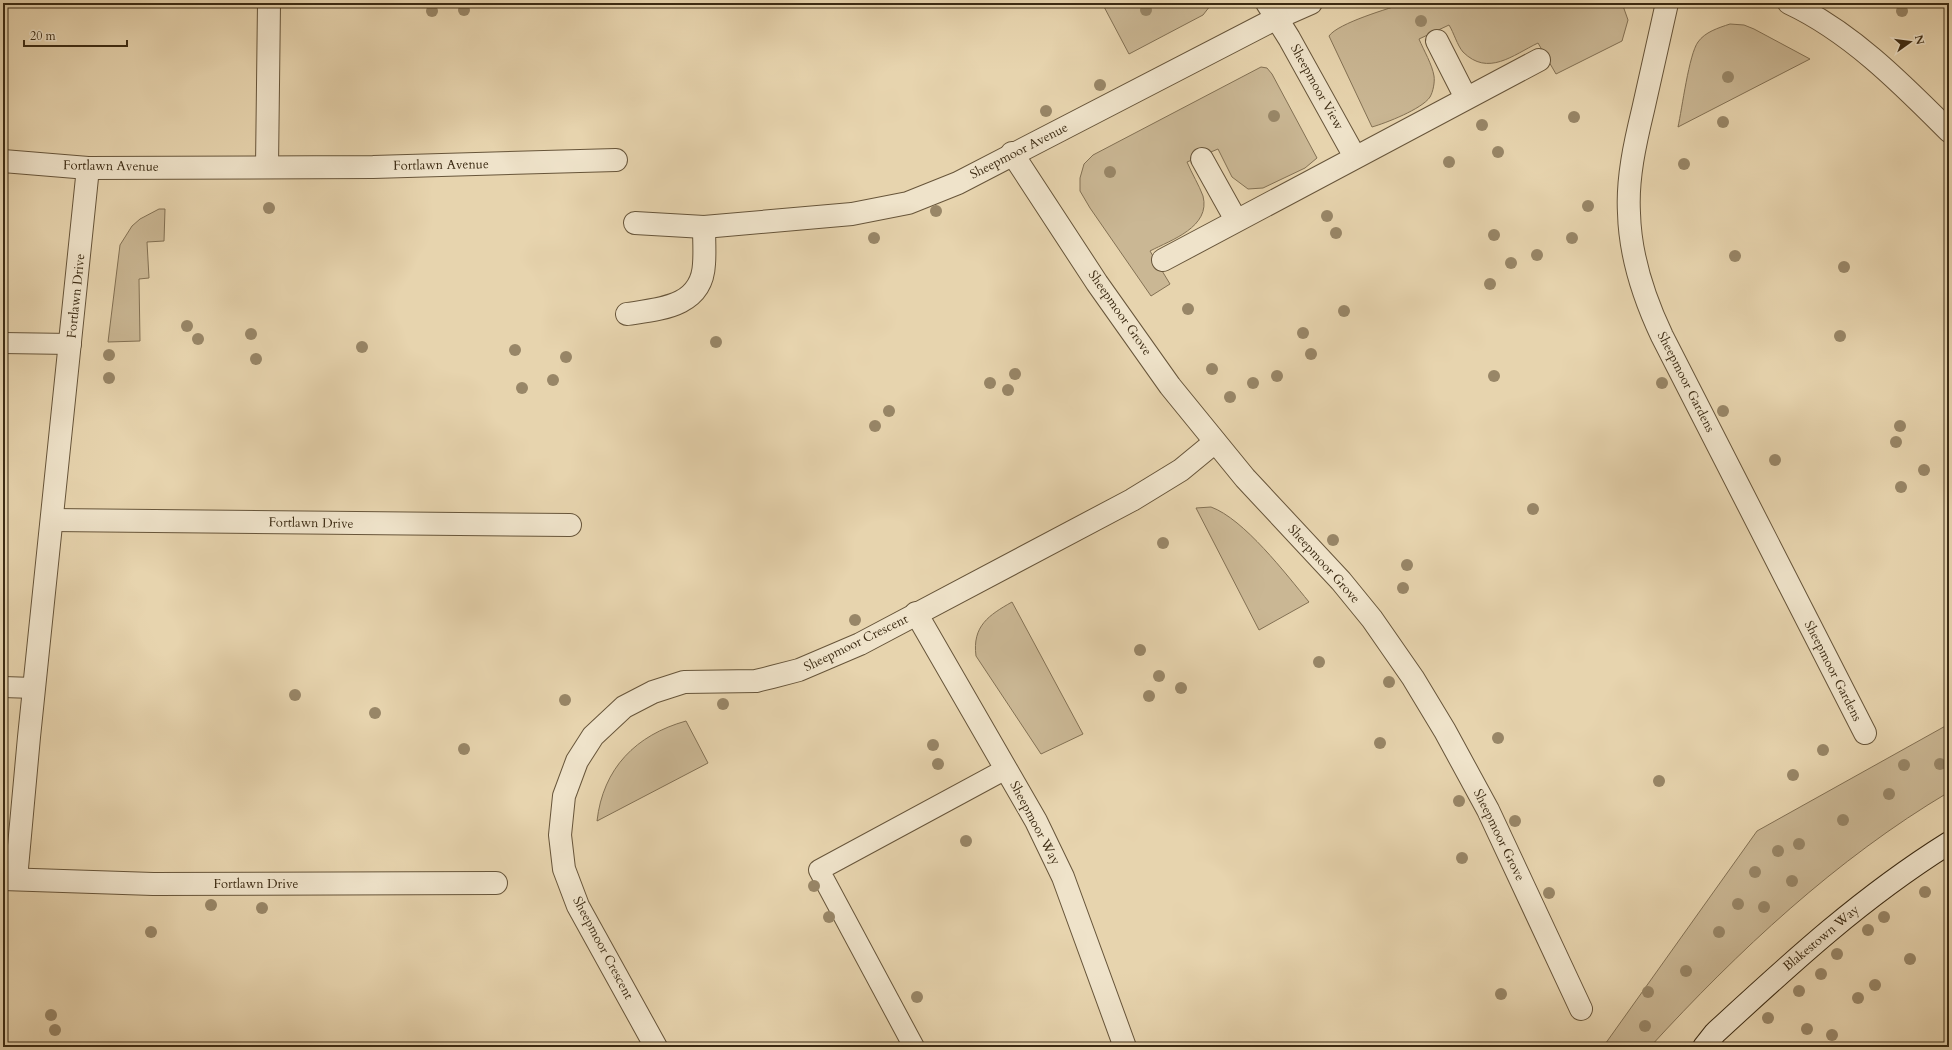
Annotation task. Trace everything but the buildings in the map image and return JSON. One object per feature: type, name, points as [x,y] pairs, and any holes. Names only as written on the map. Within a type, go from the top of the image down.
[{"type":"street","points":[[267,166],[269,3]]},
{"type":"street","name":"Sheepmoor Avenue","points":[[635,223],[704,227],[852,214],[908,203],[958,183],[1160,79],[1272,11],[1312,3]]},
{"type":"street","name":"Sheepmoor Gardens","points":[[1666,3],[1636,139],[1630,188],[1629,211],[1631,232],[1647,303],[1662,336],[1865,733]]},
{"type":"street","points":[[1789,3],[1831,28],[1863,51],[1895,78],[1949,131]]},
{"type":"street","name":"Sheepmoor View","points":[[1272,11],[1355,158]]},
{"type":"street","points":[[1437,41],[1466,98]]},
{"type":"street","points":[[1163,260],[1539,60]]},
{"type":"street","name":"Sheepmoor Grove","points":[[1012,154],[1097,283],[1170,386],[1249,483],[1340,581],[1372,619],[1413,678],[1445,731],[1488,810],[1581,1009]]},
{"type":"street","points":[[1202,159],[1236,220]]},
{"type":"street","name":"Fortlawn Avenue","points":[[3,161],[88,168],[373,166],[616,160]]},
{"type":"street","name":"Fortlawn Drive","points":[[88,168],[71,344],[34,688],[10,879],[154,884],[496,883]]},
{"type":"street","points":[[627,314],[670,307],[686,300],[699,284],[704,266],[704,227]]},
{"type":"street","name":"Sheepmoor Crescent","points":[[656,1047],[578,906],[564,869],[560,835],[563,803],[569,778],[584,748],[608,720],[624,707],[653,692],[684,682],[756,681],[794,672],[860,644],[1132,500],[1181,470],[1215,442]]},
{"type":"street","name":"Fortlawn Drive","points":[[52,520],[570,525]]},
{"type":"street","name":"Sheepmoor Way","points":[[916,613],[1036,821],[1063,877],[1125,1047]]},
{"type":"street","name":"Blakestown Way","points":[[1704,1047],[1715,1033],[1803,951],[1869,898],[1949,844]]},
{"type":"lane","points":[[3,343],[71,344]]},
{"type":"lane","points":[[3,687],[34,688]]},
{"type":"lane","points":[[914,1047],[819,870],[1006,769]]},
{"type":"shaded area","points":[[1102,3],[1211,3],[1203,15],[1129,54]]},
{"type":"shaded area","points":[[1406,3],[1622,3],[1628,20],[1622,41],[1556,74],[1538,43],[1510,58],[1500,61],[1482,63],[1472,59],[1463,52],[1449,25],[1419,39],[1430,62],[1434,76],[1434,87],[1430,97],[1426,102],[1412,111],[1372,127],[1329,36],[1334,31],[1353,21]]},
{"type":"shaded area","points":[[1730,24],[1744,25],[1754,29],[1810,59],[1678,127],[1689,69],[1698,42],[1712,31]]},
{"type":"shaded area","points":[[1261,67],[1267,68],[1272,74],[1317,158],[1305,168],[1263,188],[1248,189],[1232,177],[1218,149],[1187,162],[1200,188],[1203,196],[1204,207],[1201,216],[1187,231],[1150,251],[1170,284],[1151,296],[1090,208],[1080,191],[1080,178],[1084,164],[1093,155]]},
{"type":"shaded area","points":[[159,209],[165,209],[164,241],[147,242],[149,278],[139,279],[140,341],[108,342],[120,245],[132,226],[140,219]]},
{"type":"shaded area","points":[[1211,507],[1224,513],[1237,523],[1264,548],[1309,602],[1259,630],[1196,508]]},
{"type":"shaded area","points":[[1012,602],[1083,734],[1041,754],[976,656],[975,646],[977,637],[984,623],[989,617]]},
{"type":"shaded area","points":[[686,721],[708,763],[597,821],[600,802],[606,785],[625,756],[637,745],[652,735],[668,727]]},
{"type":"shaded area","points":[[1949,724],[1949,792],[1907,818],[1867,847],[1790,909],[1718,976],[1650,1047],[1603,1047],[1757,831]]}]
